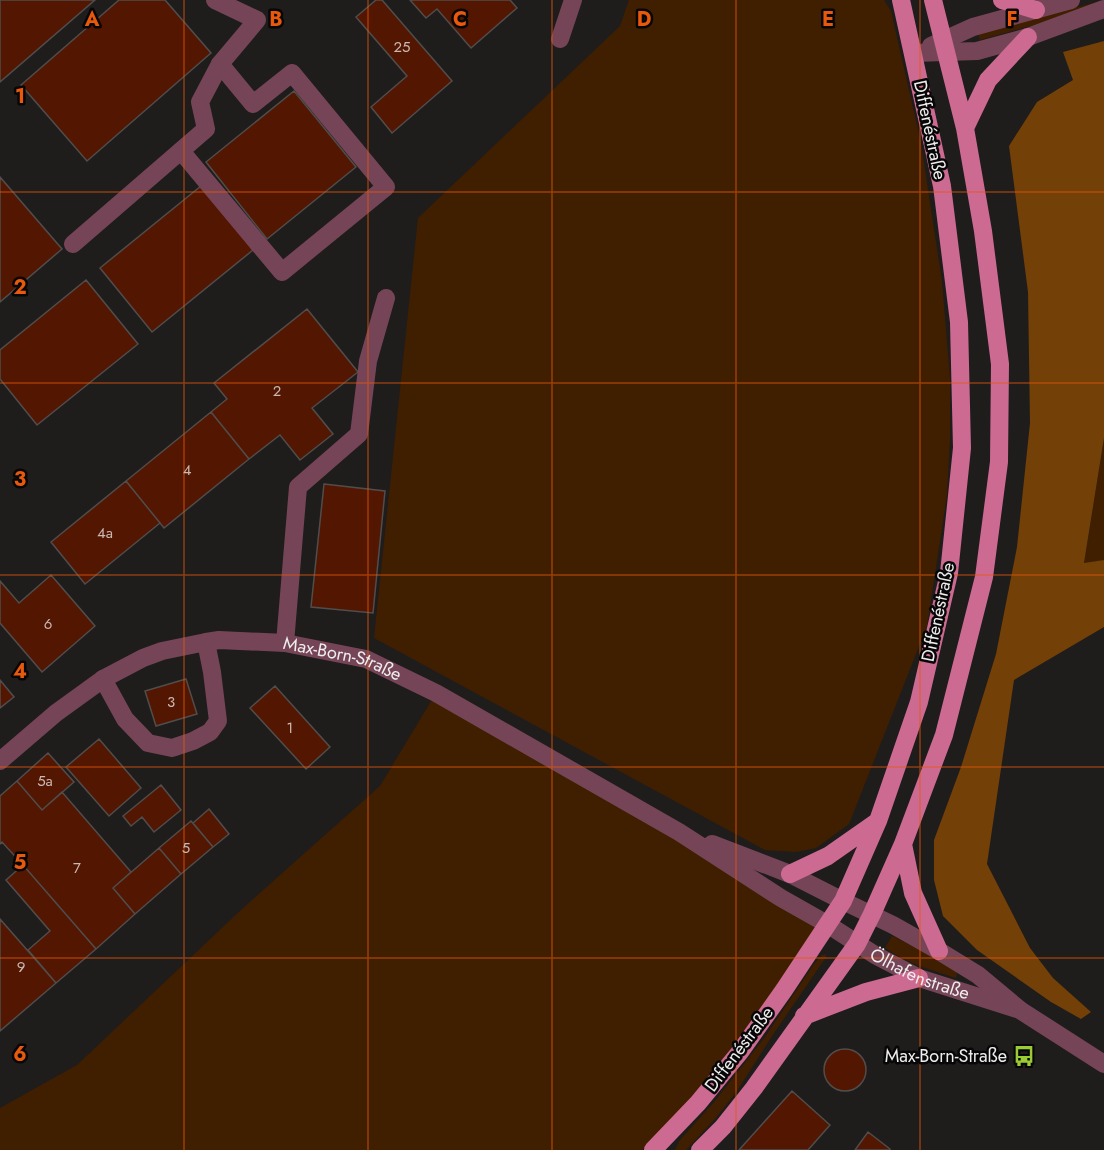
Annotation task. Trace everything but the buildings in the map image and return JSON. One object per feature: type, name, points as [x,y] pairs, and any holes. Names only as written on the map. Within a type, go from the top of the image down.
[{"type":"main road","name":"Diffenéstraße","points":[[653,1150],[698,1103],[740,1052],[843,901],[878,821],[919,702],[949,573],[962,448],[959,322],[942,186],[902,0]]},
{"type":"main road","name":"Diffenéstraße","points":[[700,1150],[723,1127],[754,1088],[857,944],[872,914],[903,844],[944,735],[984,577],[999,462],[999,364],[983,231],[965,128],[933,0]]},
{"type":"main road","points":[[1002,0],[1036,10]]},
{"type":"main road","points":[[965,128],[988,80],[1028,37]]},
{"type":"main road","points":[[790,874],[828,856],[878,821]]},
{"type":"main road","points":[[903,844],[913,893],[939,951]]},
{"type":"main road","points":[[804,1016],[866,992],[919,978]]},
{"type":"street","points":[[74,244],[206,129],[200,102],[220,64],[257,20],[215,0]]},
{"type":"street","points":[[560,39],[573,0]]},
{"type":"street","points":[[914,53],[945,46],[973,27],[1071,0]]},
{"type":"street","points":[[945,46],[977,51],[1028,37],[1104,9]]},
{"type":"street","points":[[181,151],[282,272],[386,187],[292,73],[254,104],[220,64]]},
{"type":"street","points":[[285,643],[298,487],[359,434],[368,361],[386,298]]},
{"type":"street","name":"Max-Born-Straße","points":[[0,761],[56,713],[103,679],[143,658],[162,651],[219,640],[285,643],[366,659],[436,693],[679,832],[781,898],[827,924]]},
{"type":"street","points":[[103,679],[125,719],[148,743],[172,748],[193,741],[210,732],[218,721],[206,642]]},
{"type":"street","name":"Max-Born-Straße","points":[[679,832],[790,874],[872,914]]},
{"type":"street","name":"Ölhafenstraße","points":[[872,914],[978,975],[1020,1010],[1104,1064]]},
{"type":"street","name":"Ölhafenstraße","points":[[827,924],[857,944],[919,978],[1020,1010]]},
{"type":"shaded area","points":[[629,0],[884,0],[891,11],[921,143],[942,282],[950,378],[947,495],[927,626],[849,824],[816,848],[796,852],[765,850],[374,638],[418,218],[620,26]]},
{"type":"shaded area","points":[[1097,2],[1098,7],[980,40],[978,32]]},
{"type":"shaded area","points":[[1104,41],[1104,438],[1084,563],[1104,560],[1104,627],[1014,680],[987,864],[1030,948],[1053,978],[1091,1012],[1081,1019],[1051,1002],[977,950],[943,916],[934,880],[934,840],[961,767],[996,654],[1017,547],[1030,423],[1028,292],[1009,146],[1037,102],[1073,80],[1063,52]]},
{"type":"shaded area","points":[[1104,438],[1104,560],[1084,564]]},
{"type":"shaded area","points":[[436,693],[827,924],[698,1103],[642,1150],[0,1150],[0,1108],[77,1065],[242,909],[380,786]]},
{"type":"shaded area","points":[[892,936],[935,957],[957,973],[956,978],[911,962],[885,948]]},
{"type":"shaded area","points":[[826,954],[737,1091],[686,1150],[675,1150],[680,1140],[715,1101],[765,1037],[814,964]]},
{"type":"place","name":"Max-Born-Straße","points":[[1024,1056]]}]
